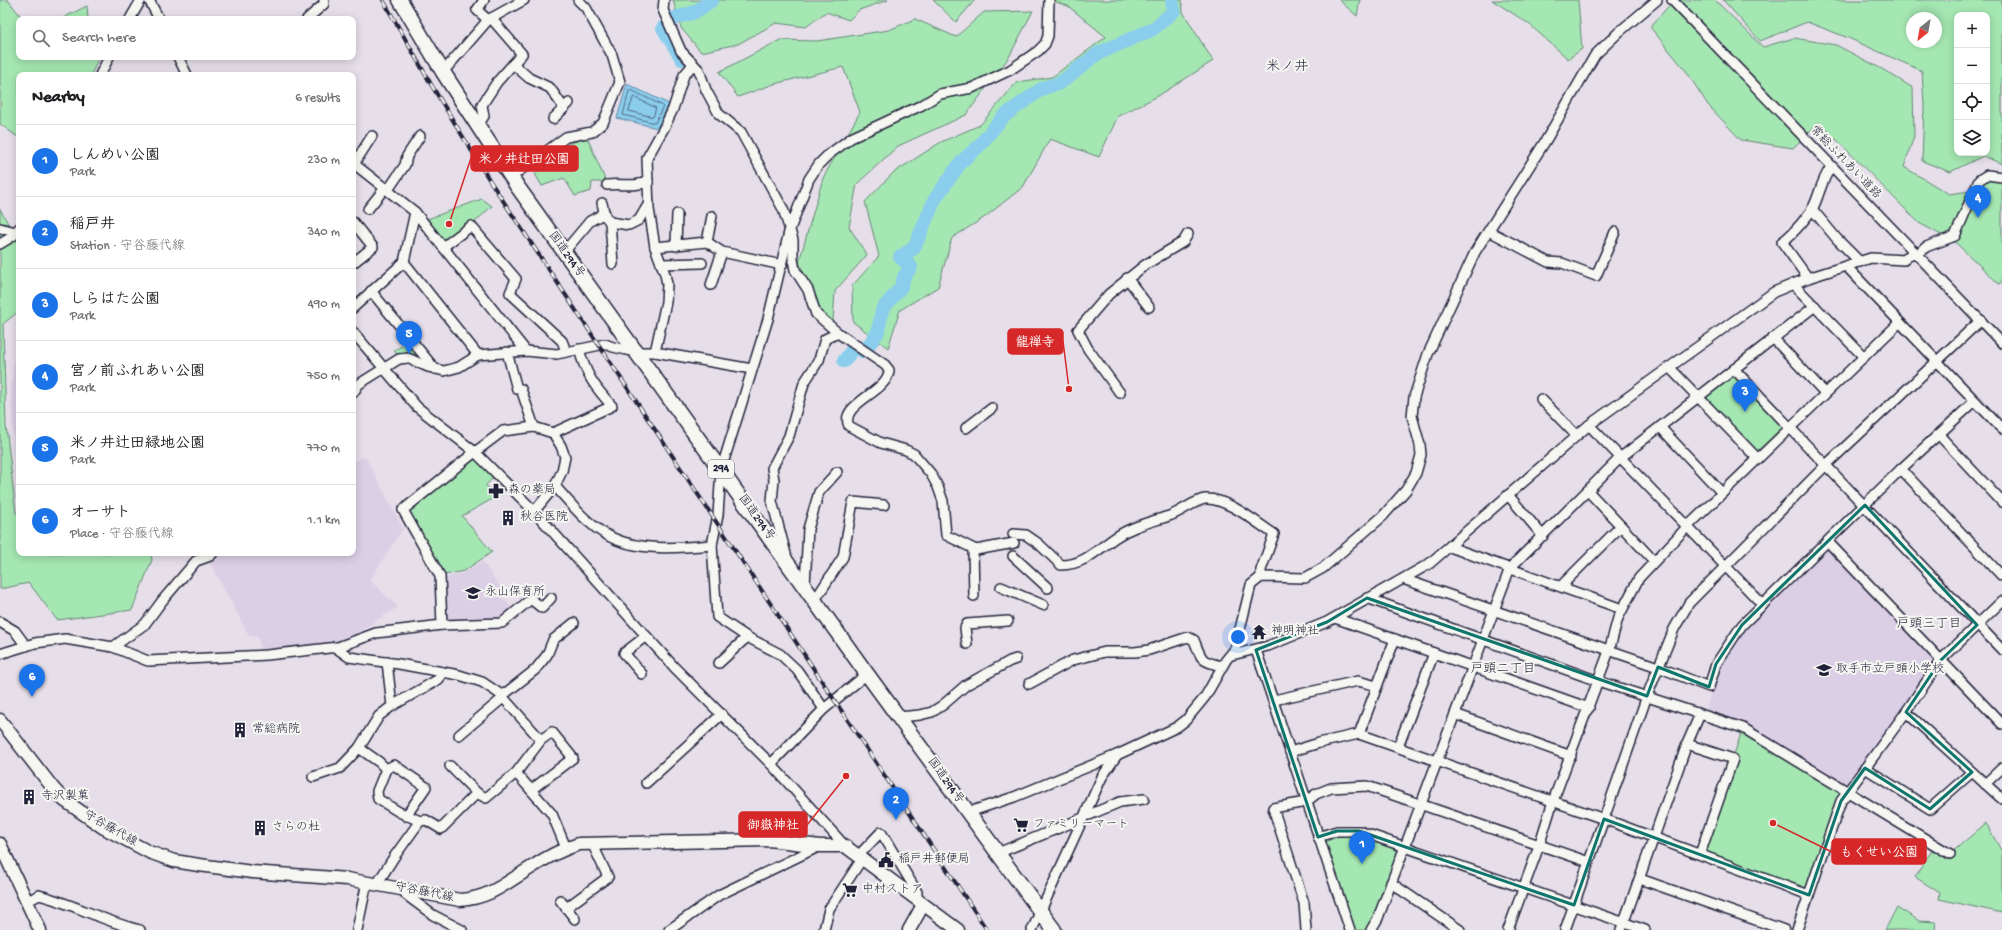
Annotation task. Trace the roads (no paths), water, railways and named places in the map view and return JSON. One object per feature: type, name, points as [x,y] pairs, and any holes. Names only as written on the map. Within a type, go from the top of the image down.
[{"type":"highway","name":"国道294号","points":[[400,0],[443,72],[478,126],[564,252],[867,674],[1054,930]]},
{"type":"main road","name":"守谷藤代線","points":[[0,720],[52,788],[64,800],[104,828],[149,852],[174,861],[222,868],[372,883],[460,900],[475,899],[500,888],[532,867],[566,848],[580,844],[769,840],[820,846],[845,846]]},
{"type":"main road","points":[[0,844],[40,930]]},
{"type":"main road","points":[[845,846],[958,930]]},
{"type":"main road","points":[[909,930],[920,902]]},
{"type":"street","points":[[132,16],[141,0]]},
{"type":"street","points":[[149,0],[157,16]]},
{"type":"street","points":[[310,16],[324,4],[324,0]]},
{"type":"street","points":[[478,126],[484,116],[482,105],[497,82],[522,54],[489,19],[477,10],[484,0]]},
{"type":"street","points":[[443,72],[489,19],[524,0]]},
{"type":"street","points":[[511,176],[566,137],[592,132],[603,123],[620,82],[612,55],[586,8],[578,0]]},
{"type":"street","points":[[664,0],[663,10],[681,51],[698,70],[706,90],[719,114],[741,132],[782,209],[793,240],[793,259],[795,270],[808,290],[816,314],[838,333],[874,356],[889,370],[888,377],[885,382],[876,391],[861,400],[855,407],[848,419],[849,426],[881,443],[906,450],[914,454],[931,474],[938,487],[943,500],[946,535],[973,550],[984,550],[1014,538],[1026,535],[1039,544],[1060,565],[1068,565],[1086,560],[1129,528],[1178,513],[1203,499],[1214,500],[1244,514],[1274,534],[1260,570],[1261,577]]},
{"type":"street","points":[[824,709],[797,670],[780,654],[747,637],[717,617],[712,545],[718,515],[721,470],[768,319],[789,232],[809,180],[819,164],[828,154],[851,138],[922,106],[940,94],[972,88],[1010,70],[1038,51],[1045,44],[1048,36],[1049,0]]},
{"type":"street","points":[[969,812],[1014,797],[1117,756],[1177,727],[1186,720],[1205,697],[1222,666],[1232,655],[1239,637],[1251,585],[1261,577],[1305,578],[1323,568],[1383,516],[1410,484],[1416,472],[1421,455],[1411,410],[1422,369],[1475,252],[1546,140],[1595,55],[1619,32],[1657,0]]},
{"type":"street","name":"常総ふれあい道路","points":[[1672,0],[1831,167],[2002,343]]},
{"type":"street","points":[[102,72],[108,60]]},
{"type":"street","points":[[180,60],[186,72]]},
{"type":"street","points":[[655,352],[666,302],[667,284],[655,247],[648,203],[647,158],[673,109],[684,75],[691,67],[692,62]]},
{"type":"street","points":[[514,64],[529,78],[550,88],[567,105],[553,119]]},
{"type":"street","points":[[356,161],[372,136]]},
{"type":"street","points":[[368,209],[405,165],[407,156],[420,136]]},
{"type":"street","points":[[356,166],[415,212],[526,351]]},
{"type":"street","points":[[1808,278],[1782,242],[1789,237],[1816,203],[1822,180],[1831,167]]},
{"type":"street","points":[[1232,655],[1268,646],[1335,618],[1367,598],[1403,580],[1430,564],[1589,425],[1763,299],[1774,292],[1808,278],[1871,258],[1904,260],[1915,253],[1955,236],[1979,180],[1987,175],[2002,177]]},
{"type":"street","points":[[607,185],[617,183],[641,186],[648,182]]},
{"type":"street","points":[[602,203],[610,222],[613,264]]},
{"type":"street","points":[[610,222],[629,225],[639,220],[648,203]]},
{"type":"street","points":[[1812,209],[1837,239],[1860,262]]},
{"type":"street","points":[[356,305],[404,262],[415,212]]},
{"type":"street","points":[[564,252],[590,221],[605,213]]},
{"type":"street","points":[[676,246],[677,214]]},
{"type":"street","points":[[707,242],[712,216]]},
{"type":"street","points":[[356,226],[373,247],[356,261]]},
{"type":"street","points":[[443,247],[471,226],[516,279],[510,293],[562,342],[566,351]]},
{"type":"street","points":[[0,228],[16,230]]},
{"type":"street","points":[[1489,231],[1548,262],[1562,263],[1596,276],[1615,232]]},
{"type":"street","points":[[0,244],[13,236],[16,232]]},
{"type":"street","points":[[1120,393],[1088,349],[1078,330],[1109,294],[1127,278],[1145,265],[1183,242],[1188,234]]},
{"type":"street","points":[[655,247],[707,242],[722,252],[782,265]]},
{"type":"street","points":[[711,286],[722,252]]},
{"type":"street","points":[[404,262],[478,355]]},
{"type":"street","points":[[661,264],[702,263]]},
{"type":"street","points":[[1846,266],[2002,429]]},
{"type":"street","points":[[1127,278],[1149,307]]},
{"type":"street","points":[[1793,284],[1864,357]]},
{"type":"street","points":[[371,290],[435,369]]},
{"type":"street","points":[[1372,930],[1378,918],[1510,568],[1620,458],[1815,306]]},
{"type":"street","points":[[1565,930],[1647,696],[1674,629],[1689,603],[1826,465],[1981,320]]},
{"type":"street","points":[[1508,930],[1539,846],[1553,801],[1589,708],[1609,651],[1618,618],[1640,578],[1654,561],[1687,527],[1758,460],[1825,393],[1900,323]]},
{"type":"street","points":[[788,562],[772,501],[774,480],[772,468],[789,436],[804,383],[819,360],[825,339],[838,333]]},
{"type":"street","points":[[356,335],[417,407],[475,452],[534,511],[675,668],[772,764],[845,846]]},
{"type":"street","points":[[1773,338],[1825,393]]},
{"type":"street","points":[[356,388],[359,384],[399,359],[408,358],[428,367],[444,370],[459,367],[478,355],[526,351],[557,354],[605,344],[636,352],[655,352],[752,369]]},
{"type":"street","points":[[553,433],[612,406],[595,387],[583,365],[579,349]]},
{"type":"street","points":[[506,352],[517,388],[521,389],[534,427]]},
{"type":"street","points":[[1669,367],[1758,460]]},
{"type":"street","points":[[1734,369],[2002,650]]},
{"type":"street","points":[[1541,400],[1576,436]]},
{"type":"street","points":[[1403,580],[1658,667],[1709,687],[1716,664],[1742,625],[1901,469],[1975,401]]},
{"type":"street","points":[[966,428],[992,408]]},
{"type":"street","points":[[1589,425],[1763,605]]},
{"type":"street","points":[[442,625],[440,576],[403,510],[503,431],[534,427],[553,433],[561,446],[565,457],[562,471],[555,486],[537,508]]},
{"type":"street","points":[[1660,427],[1722,493]]},
{"type":"street","points":[[1939,435],[2002,502]]},
{"type":"street","points":[[1901,469],[2002,576]]},
{"type":"street","points":[[805,586],[808,529],[819,492],[837,472]]},
{"type":"street","points":[[555,486],[576,510],[606,535],[631,545],[678,548],[712,545]]},
{"type":"street","points":[[1588,491],[1654,561]]},
{"type":"street","points":[[1508,495],[1543,536]]},
{"type":"street","points":[[815,600],[843,557],[854,502],[884,505]]},
{"type":"street","points":[[1561,586],[1621,526]]},
{"type":"street","points":[[1828,542],[2002,724]]},
{"type":"street","points":[[1450,547],[1622,609]]},
{"type":"street","points":[[973,550],[974,596]]},
{"type":"street","points":[[112,647],[145,624],[196,557],[210,556]]},
{"type":"street","points":[[1013,556],[1048,588]]},
{"type":"street","points":[[1001,587],[1042,605]]},
{"type":"street","points":[[0,654],[26,646],[65,640],[112,647],[148,661],[267,655],[335,647],[376,633],[442,625],[502,623],[531,599],[542,608],[551,598]]},
{"type":"street","points":[[1367,598],[1598,681],[1743,728],[1950,854]]},
{"type":"street","points":[[1796,930],[1841,801],[1906,712],[1941,660],[2002,601]]},
{"type":"street","points":[[1335,618],[1589,708]]},
{"type":"street","points":[[967,644],[965,628],[967,624],[1008,621]]},
{"type":"street","points":[[0,622],[14,631],[26,646]]},
{"type":"street","points":[[459,735],[535,670],[547,655],[553,640],[574,623]]},
{"type":"street","points":[[642,674],[624,653],[646,636]]},
{"type":"street","points":[[719,663],[747,637]]},
{"type":"street","points":[[1029,684],[1073,660],[1105,652],[1135,652],[1149,650],[1188,637],[1194,640],[1202,659],[1206,663],[1222,666]]},
{"type":"street","points":[[1359,734],[1395,639]]},
{"type":"street","points":[[335,647],[349,657],[460,675],[482,682],[502,697],[541,740]]},
{"type":"street","points":[[1256,650],[1350,930]]},
{"type":"street","points":[[1398,747],[1434,653]]},
{"type":"street","points":[[899,716],[920,715],[932,712],[944,705],[966,685],[1016,659]]},
{"type":"street","points":[[387,662],[392,706]]},
{"type":"street","points":[[313,777],[340,768],[359,748],[379,716],[392,706],[438,679],[442,672]]},
{"type":"street","points":[[772,764],[824,709],[867,674]]},
{"type":"street","points":[[1274,700],[1358,681],[1377,686]]},
{"type":"street","points":[[1906,712],[2002,798]]},
{"type":"street","points":[[646,783],[722,714]]},
{"type":"street","points":[[1455,714],[1571,756]]},
{"type":"street","points":[[1622,926],[1687,744],[1700,714]]},
{"type":"street","points":[[450,766],[477,793],[486,798],[516,772],[541,740],[552,732],[573,758],[531,790]]},
{"type":"street","points":[[1290,752],[1319,743],[1359,734],[1604,819],[1809,895]]},
{"type":"street","points":[[1687,744],[1734,759],[1700,854]]},
{"type":"street","points":[[359,748],[379,762],[386,769]]},
{"type":"street","points":[[1032,930],[1086,816],[1102,776],[1117,756]]},
{"type":"street","points":[[406,816],[426,787],[394,765],[386,769],[377,791],[378,799],[406,816],[420,821],[426,820],[441,829],[477,793]]},
{"type":"street","points":[[1865,768],[1930,809],[1972,772]]},
{"type":"street","points":[[1985,784],[2002,768]]},
{"type":"street","points":[[516,772],[552,814],[566,848]]},
{"type":"street","points":[[1306,930],[1304,903],[1273,808],[1306,802],[1316,794],[1331,788],[1367,786],[1589,862]]},
{"type":"street","points":[[998,853],[1120,802],[1144,799]]},
{"type":"street","points":[[357,930],[372,883],[394,857],[420,821]]},
{"type":"street","points":[[1318,837],[1337,831],[1359,831],[1574,905],[1622,926],[1645,930]]},
{"type":"street","points":[[824,930],[829,909],[860,858],[881,832],[917,892],[920,902]]},
{"type":"street","points":[[566,908],[608,877],[592,843]]},
{"type":"street","points":[[670,930],[719,895],[820,846]]},
{"type":"street","points":[[1640,879],[1784,930]]},
{"type":"street","points":[[1391,882],[1460,930]]},
{"type":"street","points":[[404,889],[406,895],[433,915],[462,930]]},
{"type":"street","points":[[26,902],[39,895],[74,906],[117,925],[140,930]]},
{"type":"street","points":[[560,900],[575,919]]},
{"type":"water","points":[[627,84],[669,104],[657,128],[617,118]]},
{"type":"waterway","points":[[682,59],[663,28],[675,18],[695,12],[712,0]]},
{"type":"waterway","points":[[844,361],[855,346],[864,352],[878,332],[882,310],[901,287],[904,277],[911,267],[900,257],[914,248],[935,199],[961,162],[979,146],[1004,116],[1043,88],[1060,83],[1097,54],[1153,29],[1174,11],[1172,0]]},
{"type":"railway","points":[[383,0],[432,86],[490,181],[987,930]]},
{"type":"place","name":"宮ノ前ふれあい公園","points":[[1978,218]]},
{"type":"place","name":"米ノ井辻田公園","points":[[449,224]]},
{"type":"place","name":"米ノ井辻田緑地公園","points":[[409,354]]},
{"type":"place","name":"龍禅寺","points":[[1069,389]]},
{"type":"place","name":"しらはた公園","points":[[1745,412]]},
{"type":"place","name":"森の薬局","points":[[496,491]]},
{"type":"place","name":"秋谷医院","points":[[508,518]]},
{"type":"place","name":"永山保育所","points":[[473,593]]},
{"type":"place","name":"神明神社","points":[[1259,632]]},
{"type":"place","name":"取手市立戸頭小学校","points":[[1824,670]]},
{"type":"place","name":"オーサト","points":[[32,697]]},
{"type":"place","name":"常総病院","points":[[240,730]]},
{"type":"place","name":"御嶽神社","points":[[846,776]]},
{"type":"place","name":"寺沢製菓","points":[[29,797]]},
{"type":"place","name":"稲戸井","points":[[896,820]]},
{"type":"place","name":"もくせい公園","points":[[1773,823]]},
{"type":"place","name":"ファミリーマート","points":[[1021,825]]},
{"type":"place","name":"さらの杜","points":[[260,828]]},
{"type":"place","name":"稲戸井郵便局","points":[[886,860]]},
{"type":"place","name":"しんめい公園","points":[[1362,864]]},
{"type":"place","name":"中村ストア","points":[[850,890]]},
{"type":"district","name":"米ノ井","points":[[1287,67]]},
{"type":"district","name":"戸頭三丁目","points":[[1929,624]]},
{"type":"district","name":"戸頭二丁目","points":[[1503,669]]}]
